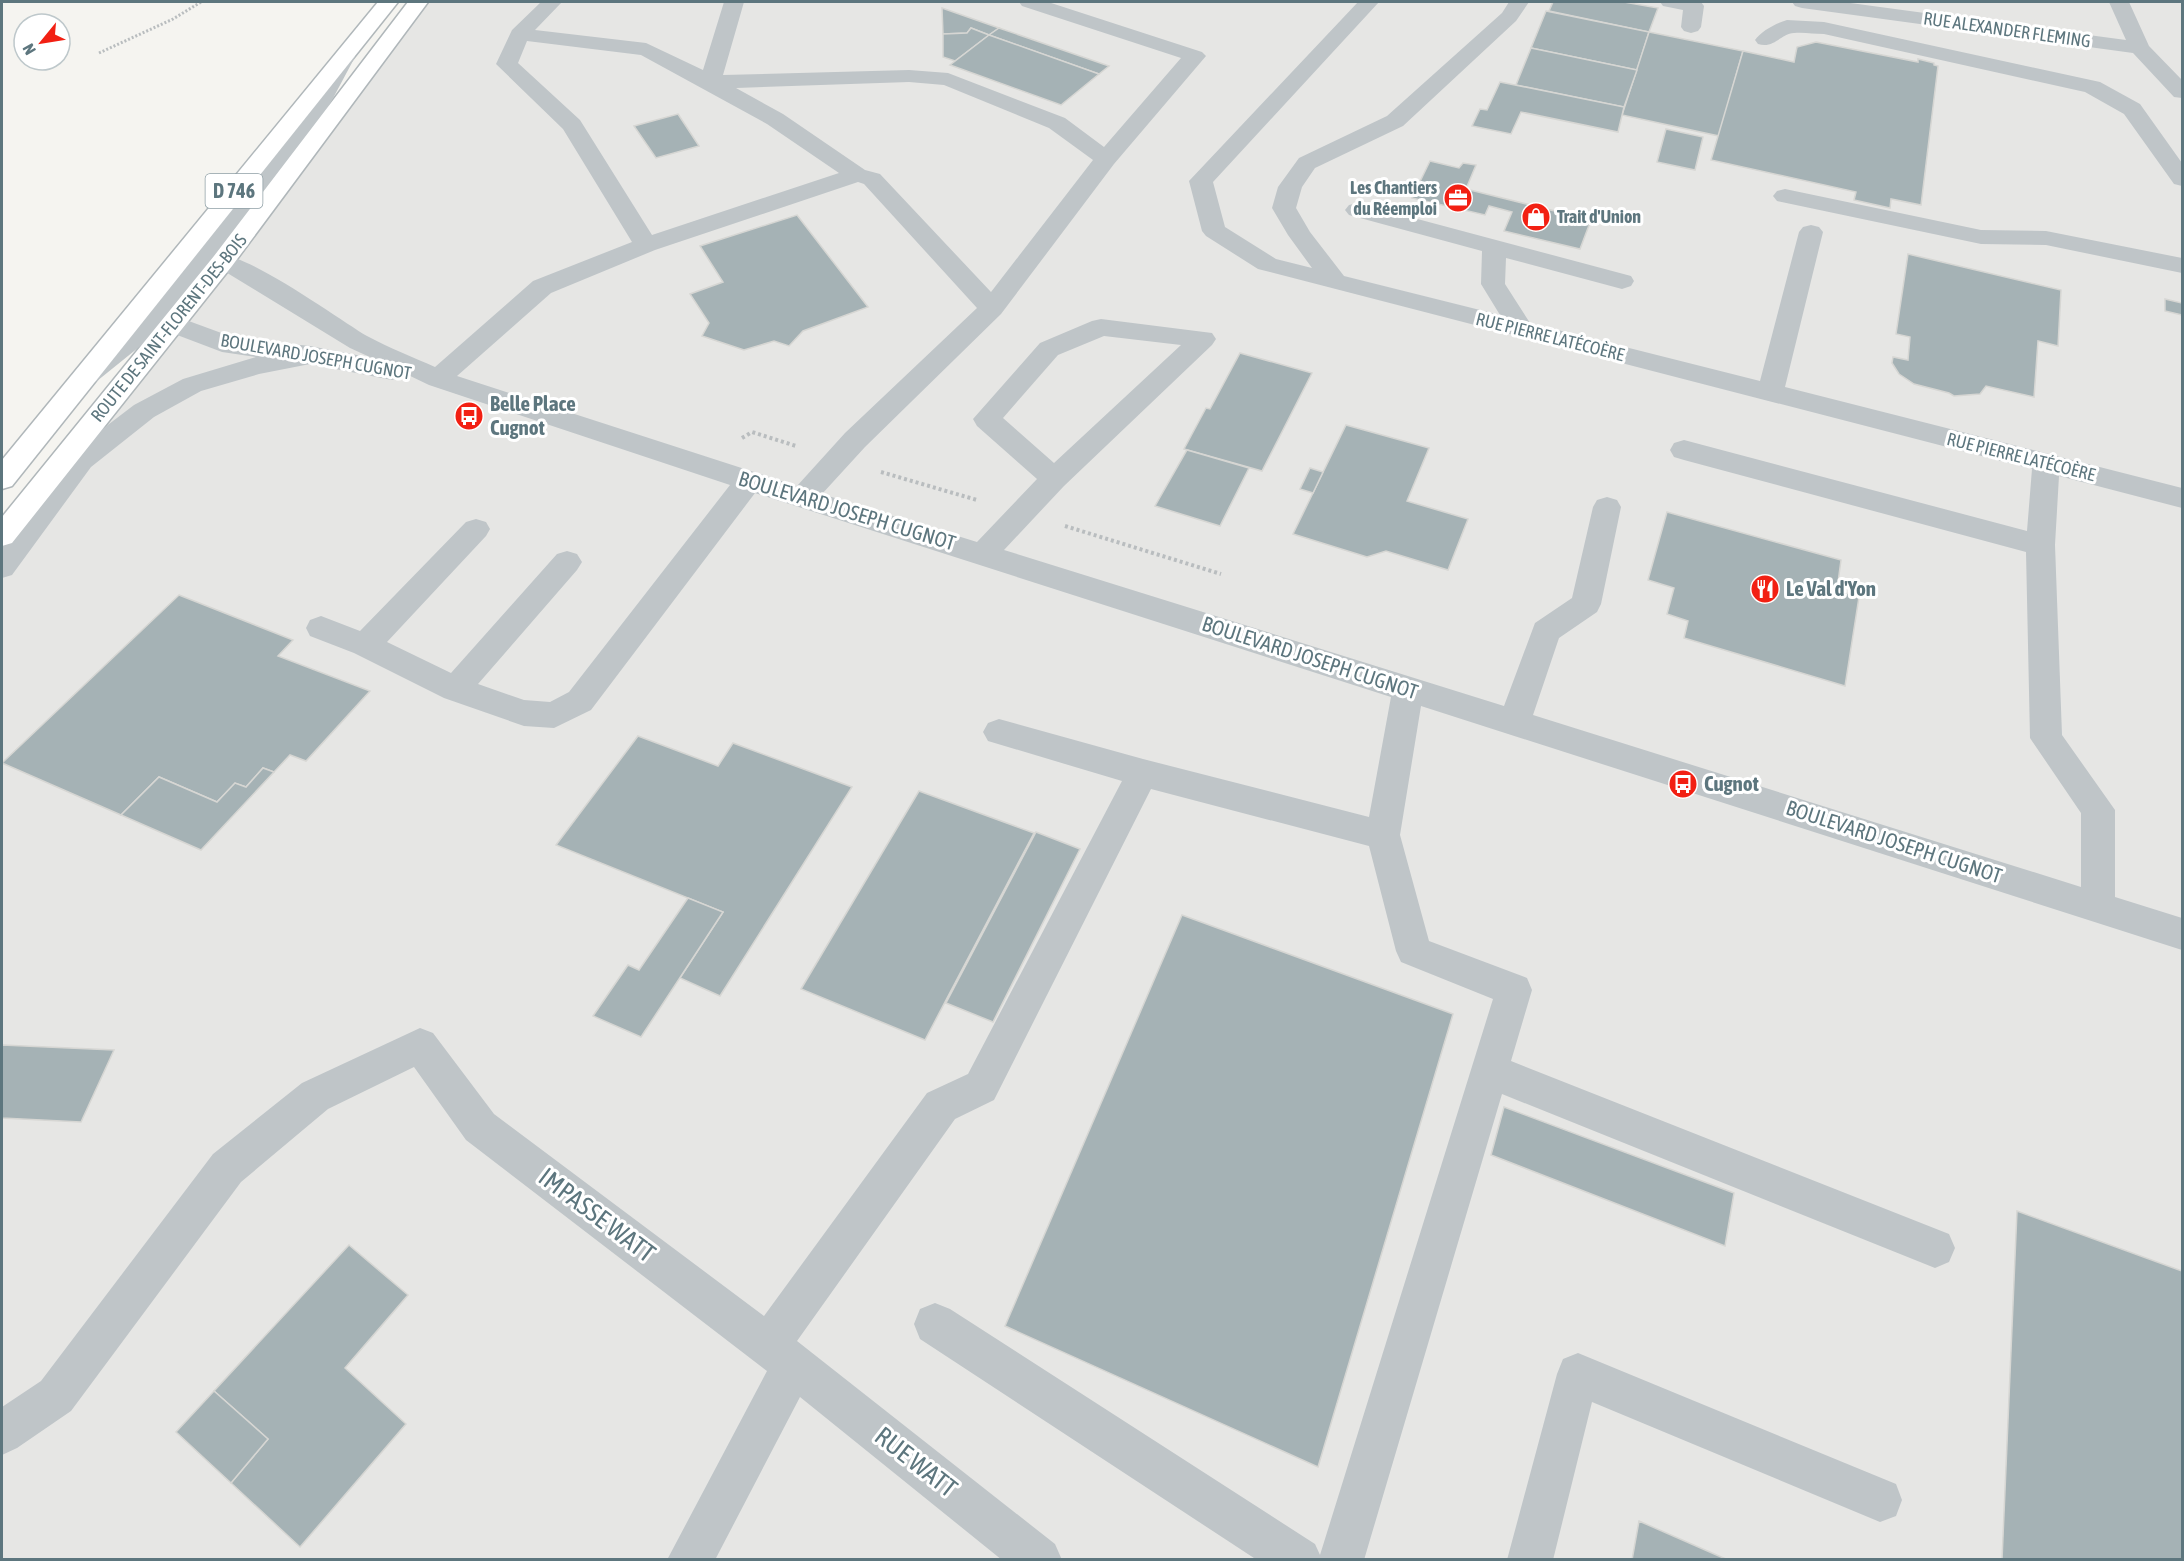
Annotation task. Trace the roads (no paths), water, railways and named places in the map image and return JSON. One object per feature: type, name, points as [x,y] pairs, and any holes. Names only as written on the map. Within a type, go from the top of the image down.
[{"type":"main road","name":"ROUTE DE SAINT-FLORENT-DES-BOIS","points":[[2,479],[388,2]]},
{"type":"main road","name":"ROUTE DE SAINT-FLORENT-DES-BOIS","points":[[2,536],[223,261],[418,2]]},
{"type":"street","points":[[552,2],[519,34],[507,64],[572,125],[646,245]]},
{"type":"street","points":[[710,82],[734,2]]},
{"type":"street","points":[[803,497],[837,459],[992,308],[1106,159],[1195,56],[1029,2]]},
{"type":"street","name":"RUE PIERRE LATÉCOÈRE","points":[[1369,2],[1201,181],[1214,231],[1267,264],[2182,498]]},
{"type":"street","points":[[1335,281],[1300,235],[1284,208],[1290,188],[1307,163],[1395,121],[1509,17],[1519,2]]},
{"type":"street","points":[[1670,2],[1694,6],[1691,27]]},
{"type":"street","name":"RUE ALEXANDER FLEMING","points":[[1806,2],[2140,48]]},
{"type":"street","points":[[2119,2],[2140,48],[2182,92]]},
{"type":"street","points":[[1764,40],[1786,26],[1824,28],[2092,87],[2132,109],[2182,179]]},
{"type":"street","points":[[519,34],[646,49],[775,119],[857,175],[872,179],[992,308]]},
{"type":"street","points":[[81,381],[146,329],[177,287],[307,127],[344,57]]},
{"type":"street","points":[[710,82],[909,76],[948,79],[1057,123],[1106,159]]},
{"type":"street","points":[[438,379],[542,287],[646,245],[857,175]]},
{"type":"street","points":[[1785,196],[1981,237],[2046,238],[2182,266]]},
{"type":"street","points":[[1357,210],[1622,280]]},
{"type":"street","points":[[1770,393],[1811,232]]},
{"type":"street","points":[[1494,246],[1493,284],[1521,329]]},
{"type":"street","points":[[177,287],[223,261]]},
{"type":"street","name":"BOULEVARD JOSEPH CUGNOT","points":[[223,261],[244,270],[359,342],[438,379],[749,481],[2182,934]]},
{"type":"street","points":[[173,324],[177,287]]},
{"type":"street","name":"BOULEVARD JOSEPH CUGNOT","points":[[173,324],[231,346],[310,355],[438,379]]},
{"type":"street","points":[[983,554],[1054,479],[1203,339],[1101,327],[1049,349],[987,419],[1054,479]]},
{"type":"street","points":[[2,567],[81,460],[144,411],[192,385],[256,366],[310,355]]},
{"type":"street","points":[[1684,450],[2040,544]]},
{"type":"street","points":[[2046,463],[2040,544],[2046,738],[2098,810],[2098,907]]},
{"type":"street","points":[[321,628],[365,645],[455,689],[524,712],[554,715],[580,701],[749,481]]},
{"type":"street","points":[[1514,723],[1546,631],[1586,604],[1607,507]]},
{"type":"street","points":[[365,645],[476,529]]},
{"type":"street","points":[[455,689],[567,562]]},
{"type":"street","points":[[1341,1560],[1514,990],[1414,951],[1383,835],[1408,690]]},
{"type":"street","points":[[999,732],[1143,773],[1383,835]]},
{"type":"street","points":[[690,1560],[781,1355],[941,1106],[981,1087],[1143,773]]},
{"type":"street","name":"IMPASSE WATT","points":[[2,1433],[56,1396],[227,1168],[315,1096],[420,1045],[480,1127],[781,1355]]},
{"type":"street","points":[[1490,1071],[1935,1248]]},
{"type":"street","points":[[935,1324],[1299,1560]]},
{"type":"street","name":"RUE WATT","points":[[781,1355],[1039,1560]]},
{"type":"street","points":[[1530,1560],[1578,1374],[1880,1500]]},
{"type":"place","name":"Les Chantiers du Réemploi","points":[[1458,198]]},
{"type":"place","name":"Trait d'Union","points":[[1536,217]]},
{"type":"place","name":"Belle Place Cugnot","points":[[469,416]]},
{"type":"place","name":"Le Val d'Yon","points":[[1765,589]]},
{"type":"place","name":"Cugnot","points":[[1683,784]]}]
